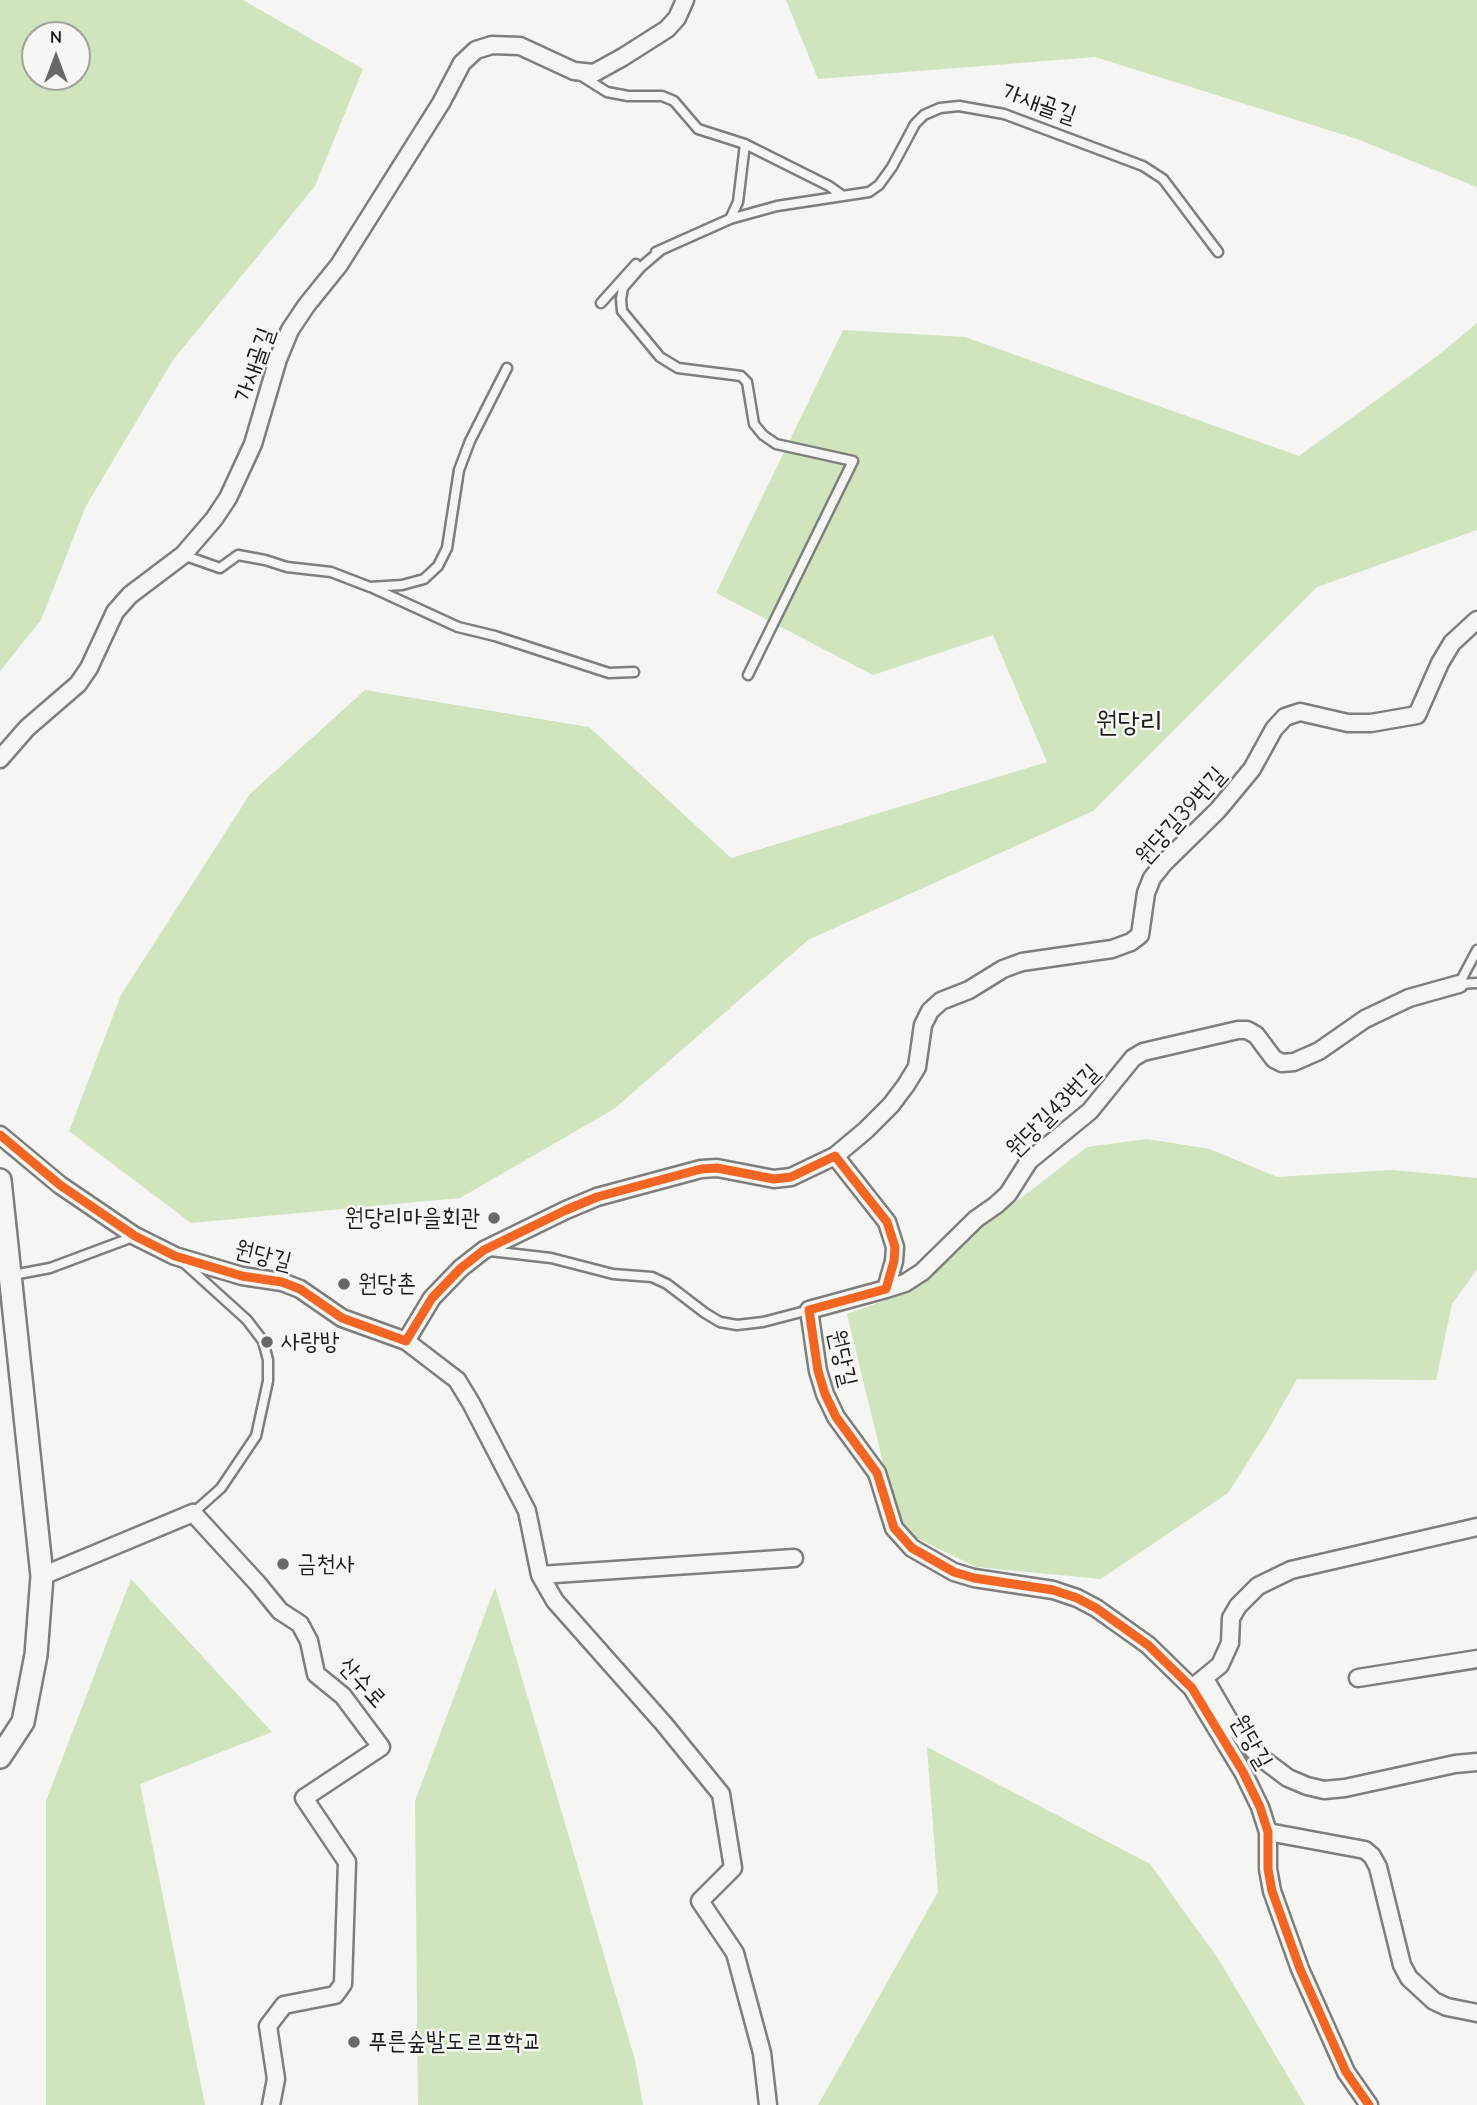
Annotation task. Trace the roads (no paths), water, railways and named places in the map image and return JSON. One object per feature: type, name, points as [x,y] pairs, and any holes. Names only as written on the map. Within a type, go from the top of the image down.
[{"type":"main road","points":[[0,1180],[42,1576],[36,1655],[23,1722],[0,1757]]},
{"type":"street","points":[[574,71],[594,73],[667,29],[677,18],[685,0]]},
{"type":"street","name":"가새골길","points":[[0,759],[27,728],[78,684],[89,668],[116,612],[130,595],[183,555],[228,498],[253,444],[278,359],[290,330],[339,265],[441,103],[462,63],[476,50],[492,45],[520,46],[574,71]]},
{"type":"street","name":"원당길39번길","points":[[835,1156],[866,1130],[906,1086],[917,1067],[923,1025],[930,1011],[941,1001],[969,990],[1003,969],[1022,962],[1112,949],[1131,943],[1140,936],[1146,893],[1152,878],[1219,810],[1252,769],[1274,729],[1285,717],[1300,712],[1348,723],[1371,723],[1417,715],[1452,643],[1477,620]]},
{"type":"street","name":"원당길43번길","points":[[886,1289],[905,1283],[922,1272],[976,1219],[1008,1194],[1029,1161],[1090,1111],[1133,1058],[1143,1052],[1247,1030],[1256,1035],[1274,1059],[1282,1063],[1294,1062],[1319,1051],[1364,1019],[1409,998],[1459,984]]},
{"type":"street","name":"원당길","points":[[0,1135],[60,1185],[135,1236],[175,1256],[242,1276],[282,1282],[300,1289],[342,1318],[406,1341],[457,1380],[527,1511],[540,1575]]},
{"type":"street","points":[[406,1341],[444,1283],[484,1250],[597,1197],[681,1174],[717,1168],[774,1179],[791,1177],[835,1156],[887,1222],[895,1247],[886,1289]]},
{"type":"street","name":"원당길","points":[[886,1289],[809,1310],[818,1371],[825,1394],[836,1417],[877,1473],[894,1528],[912,1548],[954,1572],[974,1578],[1033,1586],[1077,1598],[1096,1608],[1198,1684],[1260,1807],[1268,1832],[1268,1869],[1272,1891],[1300,1969],[1346,2072],[1369,2105]]},
{"type":"street","points":[[42,1576],[193,1513]]},
{"type":"street","name":"산수로","points":[[193,1513],[280,1611],[300,1624],[309,1641],[316,1674],[342,1696],[381,1747],[304,1798],[347,1863],[343,1984],[335,1995],[284,2005],[268,2026],[276,2079],[271,2105]]},
{"type":"street","points":[[1477,1527],[1291,1570],[1258,1586],[1238,1606],[1231,1618],[1230,1643],[1220,1665],[1198,1684],[1260,1757],[1288,1778],[1307,1786],[1324,1790],[1345,1788],[1455,1764],[1477,1762]]},
{"type":"street","points":[[768,2105],[762,2053],[734,1953],[700,1901],[733,1868],[721,1794],[664,1724],[555,1601],[540,1575],[793,1558]]},
{"type":"street","points":[[1358,1678],[1477,1658]]},
{"type":"street","points":[[1268,1832],[1366,1850],[1373,1856],[1402,1965],[1409,1978],[1434,2001],[1447,2007],[1477,2013]]},
{"type":"lane","name":"가새골길","points":[[574,71],[607,92],[628,96],[662,96],[674,101],[698,128],[745,144],[829,186],[843,196]]},
{"type":"lane","name":"가새골길","points":[[661,250],[730,219],[777,206],[869,192],[879,185],[892,167],[915,124],[925,115],[940,108],[959,106],[1004,114],[1143,166],[1163,179],[1218,252]]},
{"type":"lane","points":[[730,219],[738,202],[745,144]]},
{"type":"lane","points":[[601,303],[640,260],[661,250]]},
{"type":"lane","points":[[661,250],[641,267],[623,288],[621,299],[622,311],[660,357],[678,368],[741,376],[747,382],[754,424],[763,435],[776,444],[853,461],[748,675]]},
{"type":"lane","points":[[370,587],[402,585],[424,579],[438,566],[447,548],[459,470],[470,441],[508,369]]},
{"type":"lane","points":[[183,555],[220,568],[238,555],[287,567],[331,572],[458,627],[495,636],[609,673],[634,672]]},
{"type":"lane","points":[[1459,984],[1477,950]]},
{"type":"lane","points":[[1459,984],[1477,983]]},
{"type":"lane","points":[[10,1275],[50,1268],[135,1236]]},
{"type":"lane","points":[[484,1250],[551,1258],[613,1274],[652,1276],[667,1283],[705,1314],[720,1322],[737,1325],[763,1322],[809,1310]]},
{"type":"lane","points":[[175,1256],[247,1321],[263,1341],[268,1360],[268,1381],[256,1436],[221,1488],[193,1513]]},
{"type":"place","name":"원당리마을회관","points":[[494,1218]]},
{"type":"place","name":"원당촌","points":[[344,1284]]},
{"type":"place","name":"사랑방","points":[[267,1342]]},
{"type":"place","name":"금천사","points":[[283,1564]]},
{"type":"place","name":"푸른숲발도르프학교","points":[[354,2042]]},
{"type":"district","name":"원당리","points":[[1129,723]]}]
